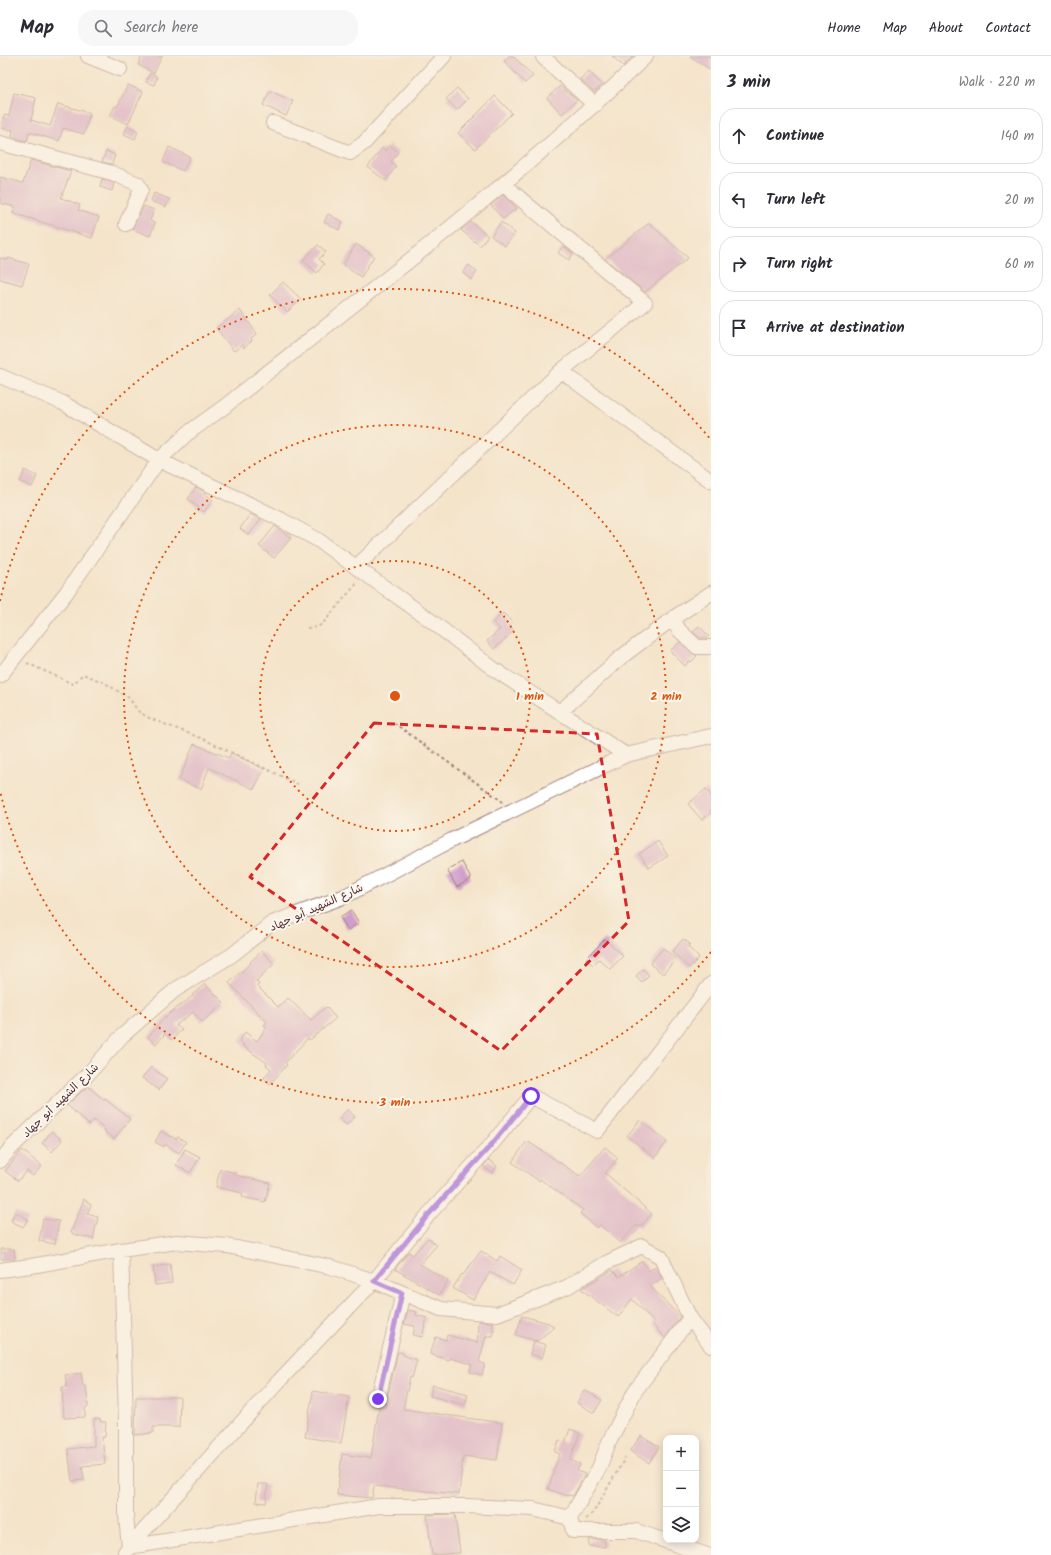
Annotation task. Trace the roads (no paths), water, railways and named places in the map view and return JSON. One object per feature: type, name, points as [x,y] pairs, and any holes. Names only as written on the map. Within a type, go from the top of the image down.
[{"type":"street","points":[[88,56],[120,69]]},
{"type":"street","points":[[273,123],[350,153],[364,143],[444,56]]},
{"type":"street","points":[[0,676],[66,593],[159,460],[188,433],[224,407],[504,185],[595,105],[646,56]]},
{"type":"street","points":[[543,57],[595,105]]},
{"type":"street","points":[[0,143],[112,172],[138,184],[141,190],[126,224]]},
{"type":"street","points":[[360,570],[561,371],[645,303],[504,185]]},
{"type":"street","points":[[561,371],[711,481]]},
{"type":"street","points":[[0,376],[63,403],[159,460],[278,518],[318,540],[426,617],[495,670],[561,711],[626,755]]},
{"type":"street","points":[[561,711],[620,658],[672,619],[711,593]]},
{"type":"street","points":[[672,619],[680,630],[697,647],[711,647]]},
{"type":"street","name":"شارع الشهيد أبو جهاد","points":[[0,1161],[14,1145],[88,1074],[122,1036],[175,990],[232,955],[272,923],[343,897],[452,840],[626,755],[707,735]]},
{"type":"street","points":[[127,1552],[278,1382],[374,1281],[429,1214],[492,1144],[531,1096],[598,1131],[711,984]]},
{"type":"street","points":[[0,1270],[177,1242],[227,1246],[331,1267],[374,1281],[441,1309],[497,1314],[567,1286],[606,1263],[642,1246],[661,1257],[690,1318],[711,1346]]},
{"type":"street","points":[[121,1250],[126,1421],[127,1552]]},
{"type":"street","points":[[378,1399],[402,1293]]},
{"type":"street","points":[[571,1525],[634,1391],[690,1318]]},
{"type":"street","points":[[127,1552],[380,1506],[467,1506],[526,1509],[571,1525],[636,1532],[707,1555]]}]
